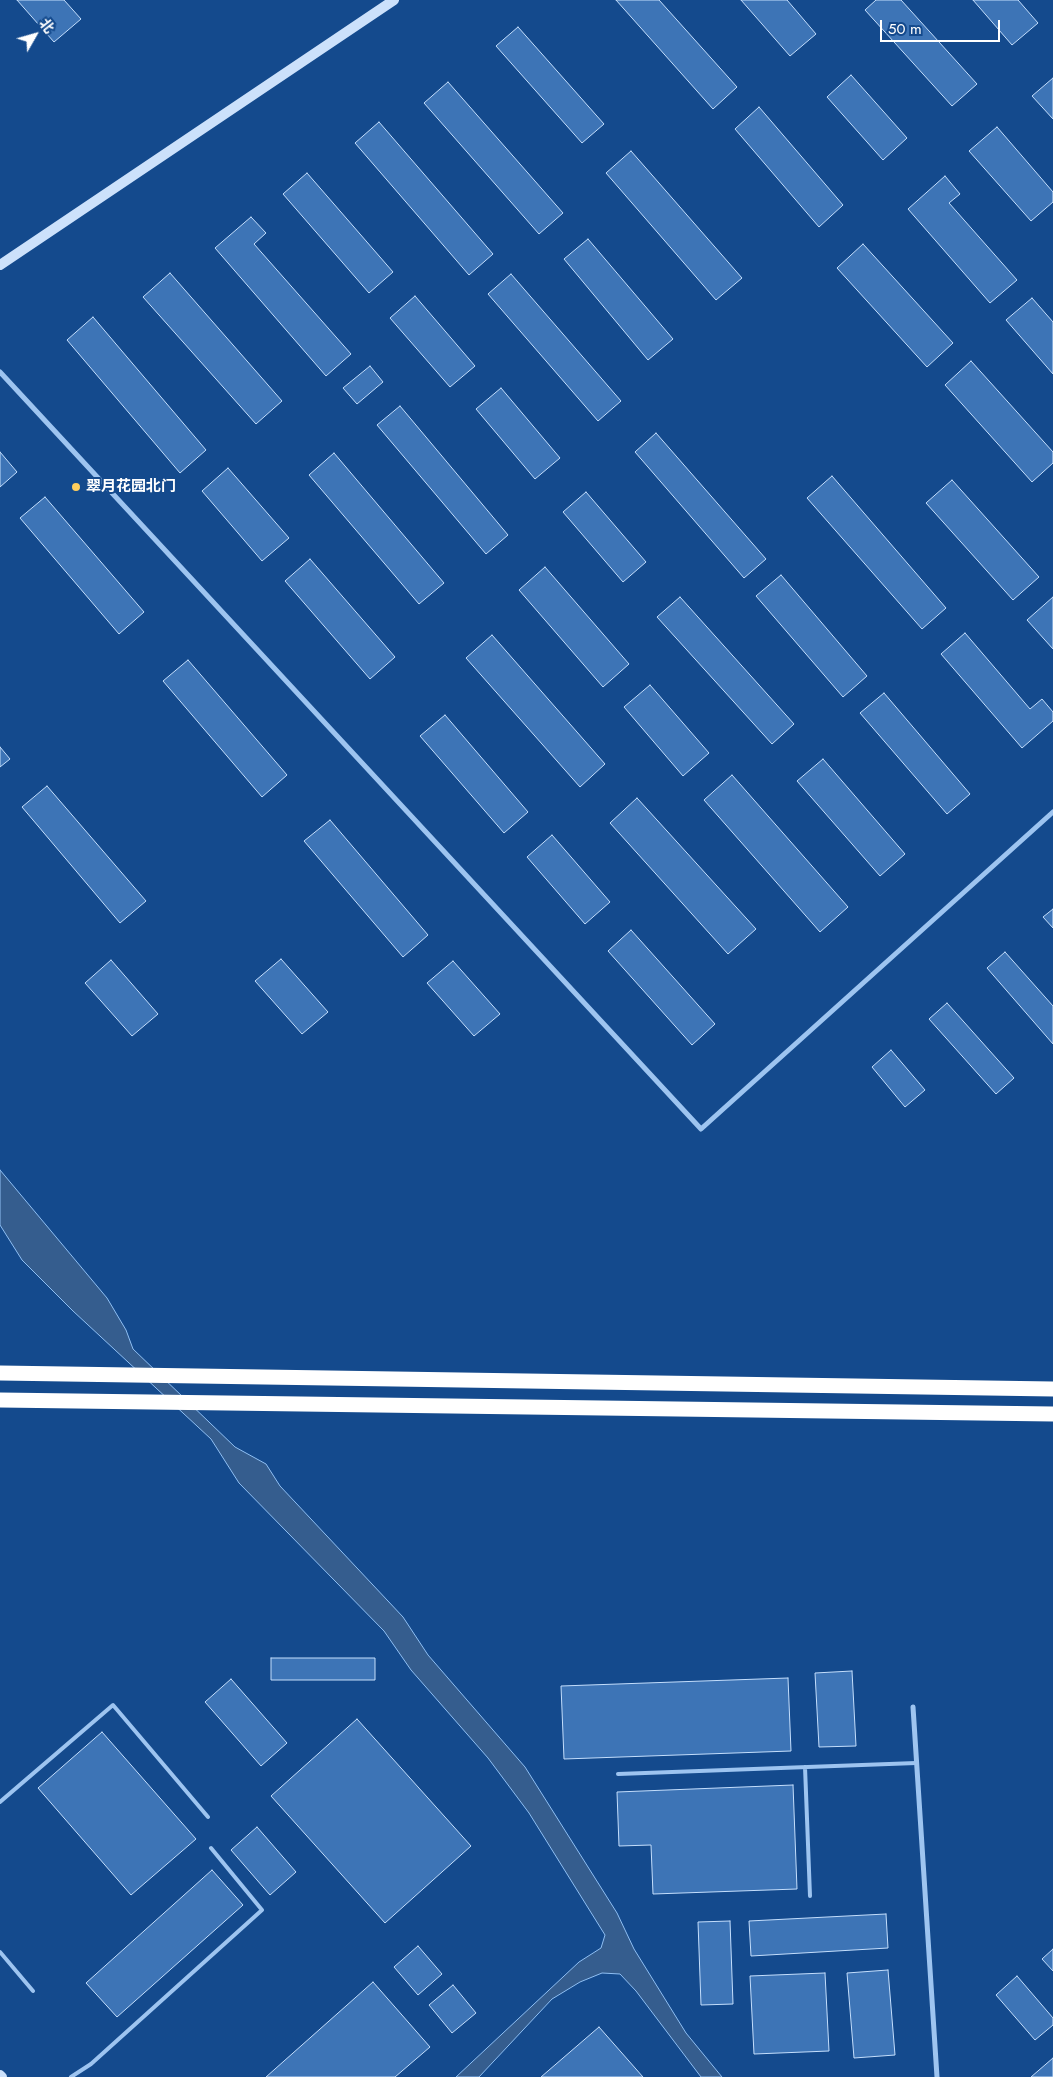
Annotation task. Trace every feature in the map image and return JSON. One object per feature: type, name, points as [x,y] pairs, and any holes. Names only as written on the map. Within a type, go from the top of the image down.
[{"type":"highway","points":[[0,1373],[1053,1389]]},
{"type":"highway","points":[[0,1400],[1053,1414]]},
{"type":"street","points":[[0,265],[394,0]]},
{"type":"street","points":[[0,372],[701,1129],[1053,812]]},
{"type":"street","points":[[913,1707],[937,2077]]},
{"type":"lane","points":[[0,1802],[112,1705],[208,1817]]},
{"type":"lane","points":[[618,1774],[916,1763]]},
{"type":"lane","points":[[804,1767],[810,1896]]},
{"type":"lane","points":[[71,2077],[91,2064],[262,1910],[211,1848]]},
{"type":"lane","points":[[0,1952],[33,1991]]},
{"type":"water","points":[[0,1170],[107,1298],[126,1330],[133,1349],[235,1447],[266,1464],[280,1486],[403,1617],[428,1655],[525,1767],[617,1913],[634,1949],[686,2033],[722,2077],[701,2077],[636,1991],[620,1974],[602,1973],[580,1982],[552,1999],[479,2077],[456,2077],[579,1962],[601,1948],[605,1935],[529,1813],[488,1758],[411,1670],[384,1631],[239,1483],[211,1439],[73,1311],[22,1260],[0,1225]]},
{"type":"building","points":[[17,0],[64,0],[81,19],[54,42]]},
{"type":"building","points":[[616,0],[659,0],[737,87],[713,109]]},
{"type":"building","points":[[741,0],[787,0],[816,34],[790,56]]},
{"type":"building","points":[[876,0],[901,0],[977,84],[952,106],[865,10]]},
{"type":"building","points":[[973,0],[1018,0],[1038,23],[1012,45]]},
{"type":"building","points":[[518,27],[604,124],[582,143],[496,46]]},
{"type":"building","points":[[851,75],[907,138],[883,160],[827,97]]},
{"type":"building","points":[[1053,78],[1053,119],[1032,96]]},
{"type":"building","points":[[448,82],[563,213],[539,234],[424,103]]},
{"type":"building","points":[[759,107],[843,205],[819,227],[735,129]]},
{"type":"building","points":[[379,122],[493,254],[469,275],[355,143]]},
{"type":"building","points":[[997,127],[1053,192],[1053,202],[1031,221],[969,151]]},
{"type":"building","points":[[631,151],[742,278],[716,300],[606,173]]},
{"type":"building","points":[[307,173],[393,272],[369,293],[283,194]]},
{"type":"building","points":[[945,176],[960,194],[949,203],[1017,280],[990,303],[908,209]]},
{"type":"building","points":[[251,217],[266,233],[254,244],[351,354],[326,376],[215,248]]},
{"type":"building","points":[[588,239],[673,339],[648,360],[564,259]]},
{"type":"building","points":[[863,244],[953,343],[927,367],[837,268]]},
{"type":"building","points":[[170,273],[282,401],[256,424],[143,297]]},
{"type":"building","points":[[511,274],[621,401],[598,421],[488,294]]},
{"type":"building","points":[[415,296],[475,366],[450,387],[390,318]]},
{"type":"building","points":[[1032,298],[1053,322],[1053,374],[1006,320]]},
{"type":"building","points":[[93,317],[206,450],[180,473],[67,340]]},
{"type":"building","points":[[971,361],[1053,452],[1053,463],[1032,482],[945,385]]},
{"type":"building","points":[[370,366],[383,382],[357,404],[343,388]]},
{"type":"building","points":[[501,388],[560,458],[535,479],[476,409]]},
{"type":"building","points":[[400,406],[508,535],[486,554],[377,425]]},
{"type":"building","points":[[656,433],[766,559],[744,578],[635,452]]},
{"type":"building","points":[[0,452],[17,472],[0,487]]},
{"type":"building","points":[[334,453],[444,583],[419,604],[309,475]]},
{"type":"building","points":[[228,468],[289,538],[262,561],[202,491]]},
{"type":"building","points":[[832,476],[946,608],[922,629],[807,498]]},
{"type":"building","points":[[952,480],[1039,577],[1013,600],[926,503]]},
{"type":"building","points":[[586,492],[646,562],[623,582],[563,512]]},
{"type":"building","points":[[45,497],[144,612],[119,634],[20,518]]},
{"type":"building","points":[[310,559],[395,657],[370,679],[285,581]]},
{"type":"building","points":[[545,567],[629,664],[603,687],[519,590]]},
{"type":"building","points":[[781,575],[867,676],[843,697],[756,596]]},
{"type":"building","points":[[680,597],[794,724],[772,744],[657,617]]},
{"type":"building","points":[[1053,597],[1053,649],[1027,620]]},
{"type":"building","points":[[965,633],[1030,709],[1042,699],[1053,712],[1053,721],[1022,748],[941,654]]},
{"type":"building","points":[[492,635],[605,764],[580,787],[466,658]]},
{"type":"building","points":[[188,660],[287,775],[262,797],[163,681]]},
{"type":"building","points":[[650,685],[709,753],[683,776],[624,707]]},
{"type":"building","points":[[884,693],[970,794],[947,814],[860,713]]},
{"type":"building","points":[[445,715],[528,812],[504,833],[420,736]]},
{"type":"building","points":[[0,747],[10,759],[0,767]]},
{"type":"building","points":[[823,759],[905,854],[880,876],[797,781]]},
{"type":"building","points":[[732,775],[848,907],[820,932],[704,800]]},
{"type":"building","points":[[47,786],[146,901],[120,923],[22,807]]},
{"type":"building","points":[[637,798],[756,929],[728,954],[610,823]]},
{"type":"building","points":[[330,820],[428,935],[403,957],[304,841]]},
{"type":"building","points":[[552,835],[610,902],[585,924],[527,857]]},
{"type":"building","points":[[1053,909],[1053,928],[1043,917]]},
{"type":"building","points":[[631,930],[715,1024],[692,1045],[608,951]]},
{"type":"building","points":[[1005,952],[1053,1006],[1053,1044],[987,968]]},
{"type":"building","points":[[281,959],[328,1012],[302,1034],[255,981]]},
{"type":"building","points":[[111,960],[158,1014],[132,1036],[85,983]]},
{"type":"building","points":[[453,961],[500,1014],[474,1036],[427,983]]},
{"type":"building","points":[[947,1003],[1014,1078],[996,1094],[929,1019]]},
{"type":"building","points":[[891,1050],[925,1090],[905,1107],[872,1067]]},
{"type":"building","points":[[271,1658],[375,1658],[375,1680],[271,1680]]},
{"type":"building","points":[[852,1671],[856,1746],[819,1747],[815,1673]]},
{"type":"building","points":[[788,1678],[791,1751],[564,1759],[561,1686]]},
{"type":"building","points":[[231,1679],[287,1743],[261,1766],[205,1702]]},
{"type":"building","points":[[357,1719],[471,1846],[385,1923],[271,1796]]},
{"type":"building","points":[[102,1732],[196,1839],[131,1895],[38,1788]]},
{"type":"building","points":[[793,1785],[797,1889],[653,1894],[651,1845],[619,1846],[617,1792]]},
{"type":"building","points":[[257,1827],[296,1872],[270,1895],[231,1850]]},
{"type":"building","points":[[212,1870],[243,1905],[117,2017],[86,1983]]},
{"type":"building","points":[[886,1914],[888,1948],[751,1956],[749,1921]]},
{"type":"building","points":[[730,1921],[733,2004],[701,2005],[698,1922]]},
{"type":"building","points":[[418,1946],[442,1974],[418,1995],[394,1967]]},
{"type":"building","points":[[1053,1949],[1053,1971],[1042,1959]]},
{"type":"building","points":[[888,1970],[895,2055],[854,2058],[847,1973]]},
{"type":"building","points":[[825,1973],[829,2051],[754,2054],[750,1976]]},
{"type":"building","points":[[1017,1976],[1053,2018],[1053,2025],[1035,2040],[996,1995]]},
{"type":"building","points":[[373,1982],[430,2047],[395,2077],[266,2077]]},
{"type":"building","points":[[453,1985],[476,2013],[452,2033],[429,2005]]},
{"type":"building","points":[[599,2027],[643,2077],[541,2077]]},
{"type":"building","points":[[1053,2058],[1053,2077],[1031,2077]]},
{"type":"place","name":"翠月花园北门","points":[[76,487]]}]
